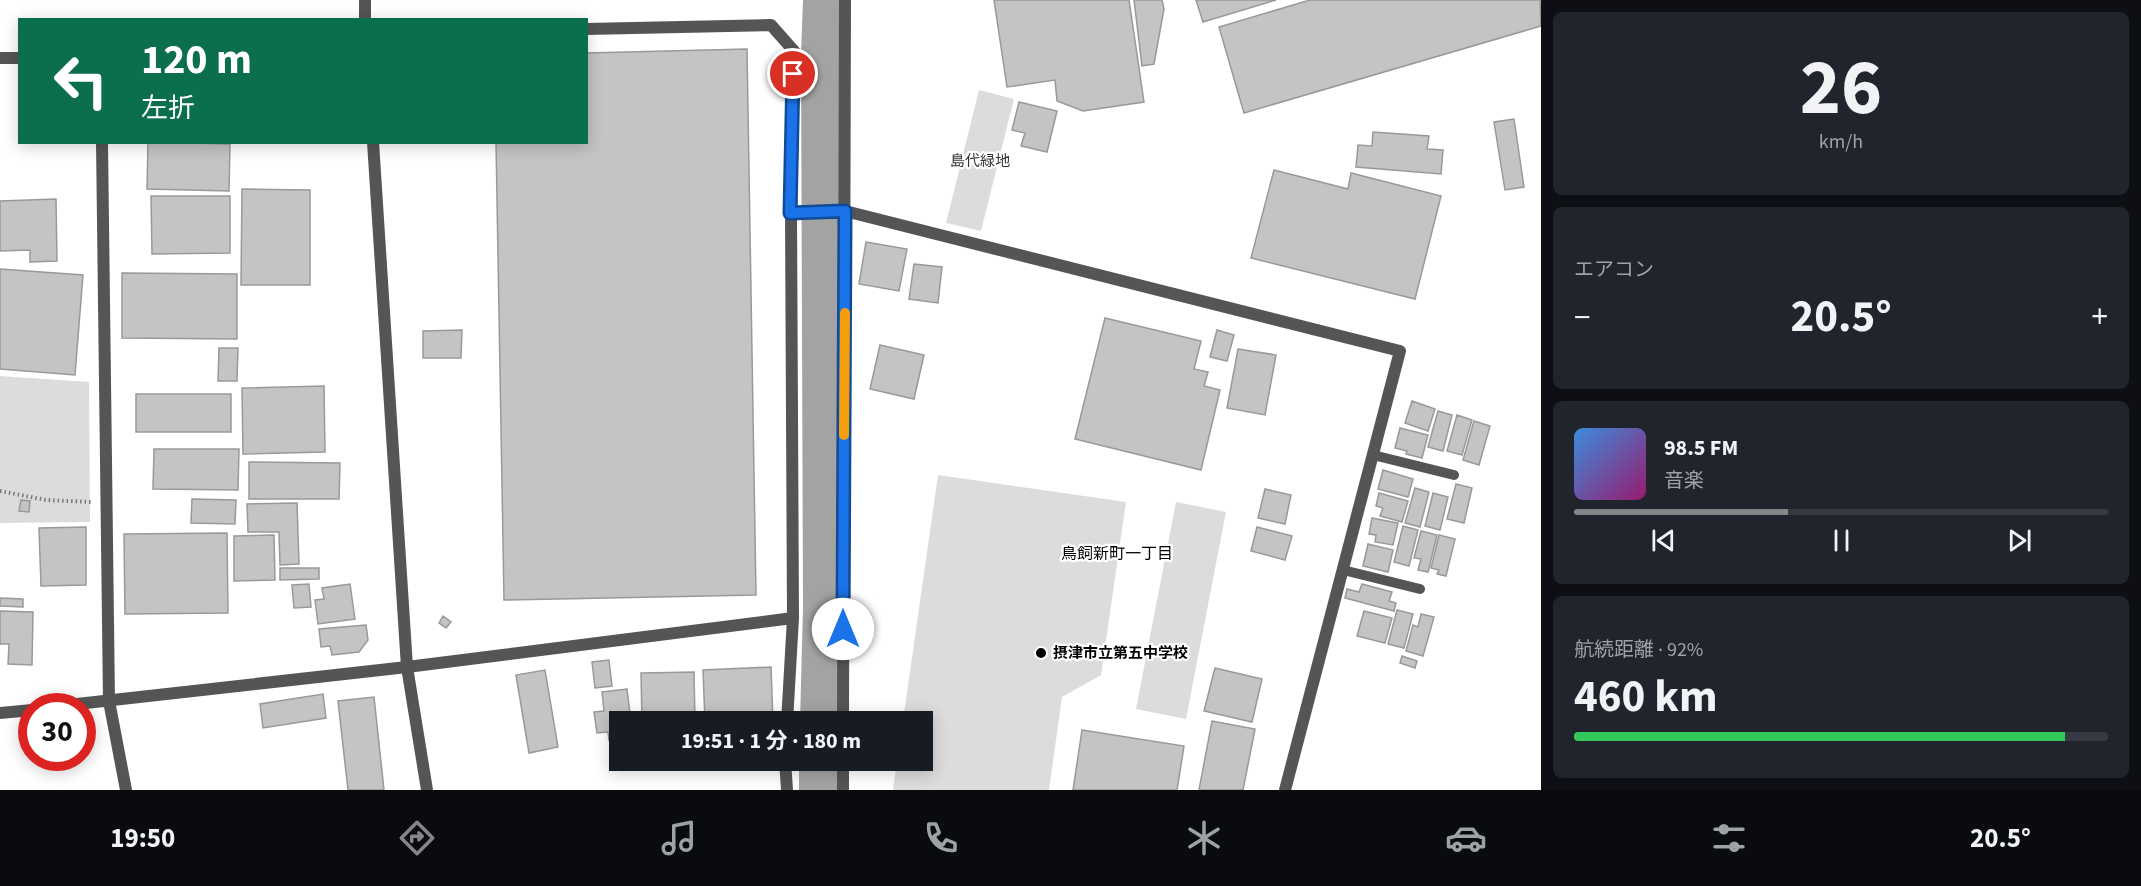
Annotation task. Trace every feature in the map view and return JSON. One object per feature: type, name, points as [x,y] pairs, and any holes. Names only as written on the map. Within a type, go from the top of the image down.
[{"type":"street","points":[[365,0],[365,18]]},
{"type":"street","points":[[843,711],[845,0]]},
{"type":"street","points":[[588,29],[771,25],[794,51],[790,213],[793,618],[788,711]]},
{"type":"street","points":[[0,58],[18,58]]},
{"type":"street","points":[[102,144],[109,701],[126,790]]},
{"type":"street","points":[[373,144],[407,667],[427,790]]},
{"type":"street","points":[[790,213],[845,211],[1400,351],[1285,790]]},
{"type":"street","points":[[96,702],[407,667],[793,618]]},
{"type":"street","points":[[0,713],[18,711]]},
{"type":"street","points":[[786,771],[787,790]]},
{"type":"street","points":[[843,771],[843,790]]},
{"type":"lane","points":[[1373,455],[1454,475]]},
{"type":"lane","points":[[1343,570],[1420,589]]},
{"type":"path","points":[[0,491],[46,500],[107,503]]},
{"type":"green space","name":"島代緑地","points":[[979,90],[1014,99],[981,231],[946,223]]},
{"type":"green space","points":[[0,376],[89,382],[90,522],[0,523]]},
{"type":"green space","points":[[938,475],[1126,502],[1101,675],[1062,697],[1049,790],[893,790],[896,771],[933,771],[933,711],[904,711]]},
{"type":"green space","points":[[1176,502],[1226,512],[1186,719],[1136,709]]},
{"type":"building","points":[[994,0],[1129,0],[1144,102],[1083,111],[1057,101],[1055,80],[1007,87]]},
{"type":"building","points":[[1134,0],[1162,0],[1164,9],[1154,64],[1142,66]]},
{"type":"building","points":[[1196,0],[1276,0],[1203,22]]},
{"type":"building","points":[[1310,0],[1540,0],[1541,26],[1244,113],[1219,27]]},
{"type":"building","points":[[747,49],[756,595],[504,600],[496,144],[588,144],[588,53]]},
{"type":"building","points":[[1019,102],[1057,111],[1047,152],[1021,146],[1025,133],[1012,130]]},
{"type":"building","points":[[1514,119],[1524,187],[1505,190],[1494,122]]},
{"type":"building","points":[[1373,132],[1429,136],[1427,149],[1443,150],[1441,174],[1356,167],[1358,145],[1372,146]]},
{"type":"building","points":[[148,144],[230,144],[229,191],[147,189]]},
{"type":"building","points":[[1274,170],[1348,189],[1351,173],[1441,196],[1415,299],[1251,258]]},
{"type":"building","points":[[242,189],[310,190],[310,285],[241,285]]},
{"type":"building","points":[[151,196],[230,196],[230,253],[152,254]]},
{"type":"building","points":[[56,199],[57,261],[30,262],[30,250],[0,251],[0,201]]},
{"type":"building","points":[[866,242],[907,249],[899,291],[859,284]]},
{"type":"building","points":[[914,264],[942,267],[938,303],[909,299]]},
{"type":"building","points":[[0,269],[83,275],[75,375],[0,369]]},
{"type":"building","points":[[122,273],[237,274],[237,339],[122,338]]},
{"type":"building","points":[[1105,318],[1201,341],[1194,369],[1208,372],[1204,386],[1220,390],[1201,470],[1075,439]]},
{"type":"building","points":[[462,330],[461,358],[423,358],[423,331]]},
{"type":"building","points":[[1217,330],[1234,335],[1227,361],[1210,357]]},
{"type":"building","points":[[880,345],[924,355],[914,399],[870,389]]},
{"type":"building","points":[[219,348],[238,348],[237,381],[218,381]]},
{"type":"building","points":[[1238,349],[1276,355],[1265,415],[1227,408]]},
{"type":"building","points":[[324,386],[325,452],[243,454],[242,388]]},
{"type":"building","points":[[136,394],[231,394],[231,432],[136,432]]},
{"type":"building","points":[[1412,401],[1435,409],[1428,431],[1405,423]]},
{"type":"building","points":[[1438,411],[1452,415],[1443,451],[1428,447]]},
{"type":"building","points":[[1457,415],[1472,420],[1462,455],[1447,451]]},
{"type":"building","points":[[1474,421],[1490,426],[1479,465],[1463,460]]},
{"type":"building","points":[[1400,428],[1428,435],[1422,458],[1406,454],[1407,451],[1395,448]]},
{"type":"building","points":[[154,449],[239,449],[238,490],[153,489]]},
{"type":"building","points":[[249,462],[340,463],[339,499],[249,499]]},
{"type":"building","points":[[1383,470],[1413,479],[1408,497],[1378,489]]},
{"type":"building","points":[[1456,484],[1472,488],[1464,523],[1447,519]]},
{"type":"building","points":[[1415,488],[1429,492],[1420,527],[1405,523]]},
{"type":"building","points":[[1265,489],[1291,495],[1285,524],[1258,518]]},
{"type":"building","points":[[1379,493],[1408,501],[1402,522],[1380,516],[1383,508],[1376,506]]},
{"type":"building","points":[[1433,493],[1448,497],[1440,530],[1425,526]]},
{"type":"building","points":[[192,499],[236,500],[235,524],[191,523]]},
{"type":"building","points":[[21,500],[30,501],[29,512],[19,511]]},
{"type":"building","points":[[297,503],[299,564],[280,565],[279,532],[248,532],[247,504]]},
{"type":"building","points":[[1372,518],[1398,523],[1393,545],[1375,542],[1376,535],[1369,534]]},
{"type":"building","points":[[1403,526],[1418,530],[1409,566],[1394,562]]},
{"type":"building","points":[[86,527],[86,585],[41,586],[39,528]]},
{"type":"building","points":[[1257,527],[1292,536],[1285,560],[1251,551]]},
{"type":"building","points":[[1421,531],[1437,535],[1428,572],[1418,570],[1421,559],[1414,558]]},
{"type":"building","points":[[227,533],[228,613],[125,614],[124,534]]},
{"type":"building","points":[[274,535],[275,580],[234,581],[234,536]]},
{"type":"building","points":[[1439,535],[1455,539],[1446,576],[1437,574],[1439,570],[1431,568]]},
{"type":"building","points":[[1368,544],[1393,550],[1388,572],[1363,566]]},
{"type":"building","points":[[280,568],[319,568],[319,579],[280,580]]},
{"type":"building","points":[[309,584],[311,607],[294,608],[292,585]]},
{"type":"building","points":[[350,584],[355,619],[318,624],[315,600],[324,599],[322,588]]},
{"type":"building","points":[[1362,584],[1392,592],[1389,601],[1396,603],[1394,611],[1345,598],[1347,589],[1359,592]]},
{"type":"building","points":[[0,598],[23,599],[23,607],[0,606]]},
{"type":"building","points":[[1397,610],[1413,614],[1404,648],[1388,644]]},
{"type":"building","points":[[0,611],[33,612],[32,665],[8,664],[9,644],[0,644]]},
{"type":"building","points":[[1364,611],[1392,618],[1385,643],[1357,636]]},
{"type":"building","points":[[1421,614],[1434,617],[1423,656],[1406,651],[1413,625],[1418,627]]},
{"type":"building","points":[[443,616],[451,622],[446,628],[439,623]]},
{"type":"building","points":[[366,625],[368,640],[359,652],[332,655],[330,646],[321,647],[319,629]]},
{"type":"building","points":[[1402,656],[1417,661],[1415,668],[1400,663]]},
{"type":"building","points":[[609,660],[612,686],[595,688],[592,662]]},
{"type":"building","points":[[771,667],[773,711],[705,711],[703,670]]},
{"type":"building","points":[[1215,668],[1262,679],[1252,722],[1204,711]]},
{"type":"building","points":[[545,670],[558,747],[529,753],[516,675]]},
{"type":"building","points":[[694,672],[695,711],[642,711],[641,673]]},
{"type":"building","points":[[627,689],[630,711],[609,711],[609,740],[608,732],[597,733],[594,712],[604,711],[602,692]]},
{"type":"building","points":[[323,694],[326,718],[263,728],[260,704]]},
{"type":"building","points":[[374,697],[384,790],[348,790],[338,701]]},
{"type":"building","points":[[1212,721],[1255,729],[1243,790],[1199,790]]},
{"type":"building","points":[[1082,730],[1184,746],[1177,790],[1073,790]]},
{"type":"waterway","points":[[821,711],[824,607],[822,55],[824,0]]},
{"type":"waterway","points":[[820,771],[820,790]]},
{"type":"slow traffic","points":[[844,435],[845,313]]},
{"type":"place","name":"摂津市立第五中学校","points":[[1041,653]]},
{"type":"district","name":"鳥飼新町一丁目","points":[[1117,553]]},
{"type":"route","points":[[793,74],[790,213],[845,211],[843,629]]}]
